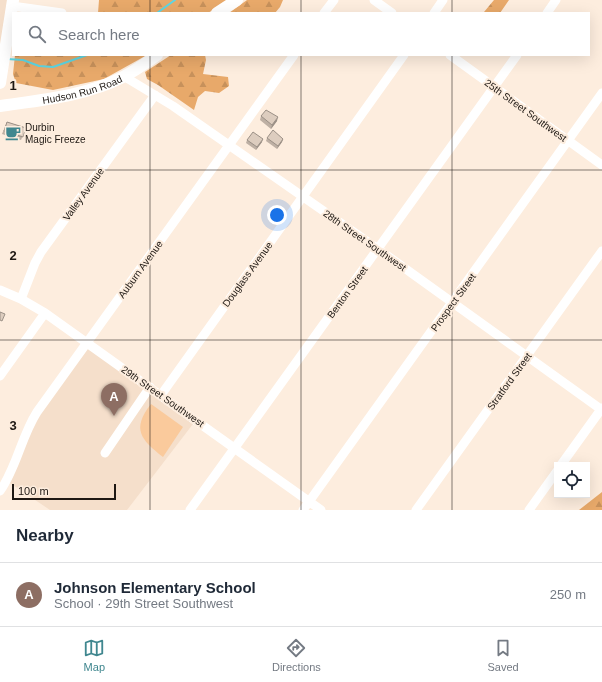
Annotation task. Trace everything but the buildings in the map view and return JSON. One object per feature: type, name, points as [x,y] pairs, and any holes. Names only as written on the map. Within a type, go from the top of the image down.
[{"type":"main road","points":[[218,12],[236,0]]},
{"type":"main road","points":[[1,77],[5,26],[13,3]]},
{"type":"main road","name":"Hudson Run Road","points":[[0,106],[48,99],[85,91],[124,77],[156,56]]},
{"type":"street","points":[[325,12],[334,0]]},
{"type":"street","points":[[374,0],[391,12]]},
{"type":"street","points":[[435,12],[443,0]]},
{"type":"street","points":[[548,12],[556,0]]},
{"type":"street","points":[[13,3],[32,5],[58,12]]},
{"type":"street","name":"Auburn Avenue","points":[[0,491],[16,464],[30,423],[293,56]]},
{"type":"street","name":"Douglass Avenue","points":[[160,395],[403,56]]},
{"type":"street","name":"25th Street Southwest","points":[[451,56],[602,165]]},
{"type":"street","name":"Benton Street","points":[[190,510],[516,56]]},
{"type":"street","name":"28th Street Southwest","points":[[124,77],[155,95],[230,145],[602,409]]},
{"type":"street","name":"Prospect Street","points":[[303,510],[602,94]]},
{"type":"street","name":"Valley Avenue","points":[[21,299],[35,263],[41,252],[155,95]]},
{"type":"street","name":"Stratford Street","points":[[416,510],[602,251]]},
{"type":"street","name":"29th Street Southwest","points":[[0,290],[21,299],[45,313],[321,510]]},
{"type":"street","points":[[0,376],[45,313]]},
{"type":"street","points":[[105,453],[150,387]]},
{"type":"street","points":[[563,462],[602,409]]},
{"type":"street","points":[[529,510],[554,475]]},
{"type":"shaded area","points":[[0,0],[8,0],[0,50]]},
{"type":"shaded area","points":[[87,342],[196,420],[127,510],[50,510],[7,481],[23,440]]},
{"type":"shaded area","points":[[151,404],[183,427],[163,457],[149,445],[141,434],[141,420]]},
{"type":"green space","points":[[99,0],[228,0],[210,12],[98,12]]},
{"type":"green space","points":[[247,0],[283,0],[276,12],[230,12]]},
{"type":"green space","points":[[494,0],[509,0],[501,12],[484,12]]},
{"type":"green space","points":[[15,56],[145,56],[104,79],[53,90],[16,83],[13,74]]},
{"type":"green space","points":[[169,56],[205,56],[206,60],[203,74],[228,77],[229,86],[219,93],[205,91],[198,97],[194,110],[147,79],[145,72]]},
{"type":"green space","points":[[602,492],[602,510],[579,510]]},
{"type":"waterway","points":[[158,12],[175,0]]},
{"type":"waterway","points":[[7,59],[23,60],[39,66],[53,67],[84,56]]},
{"type":"place","name":"Durbin Magic Freeze","points":[[13,133]]},
{"type":"place","name":"Johnson Elementary School","points":[[114,416]]}]
